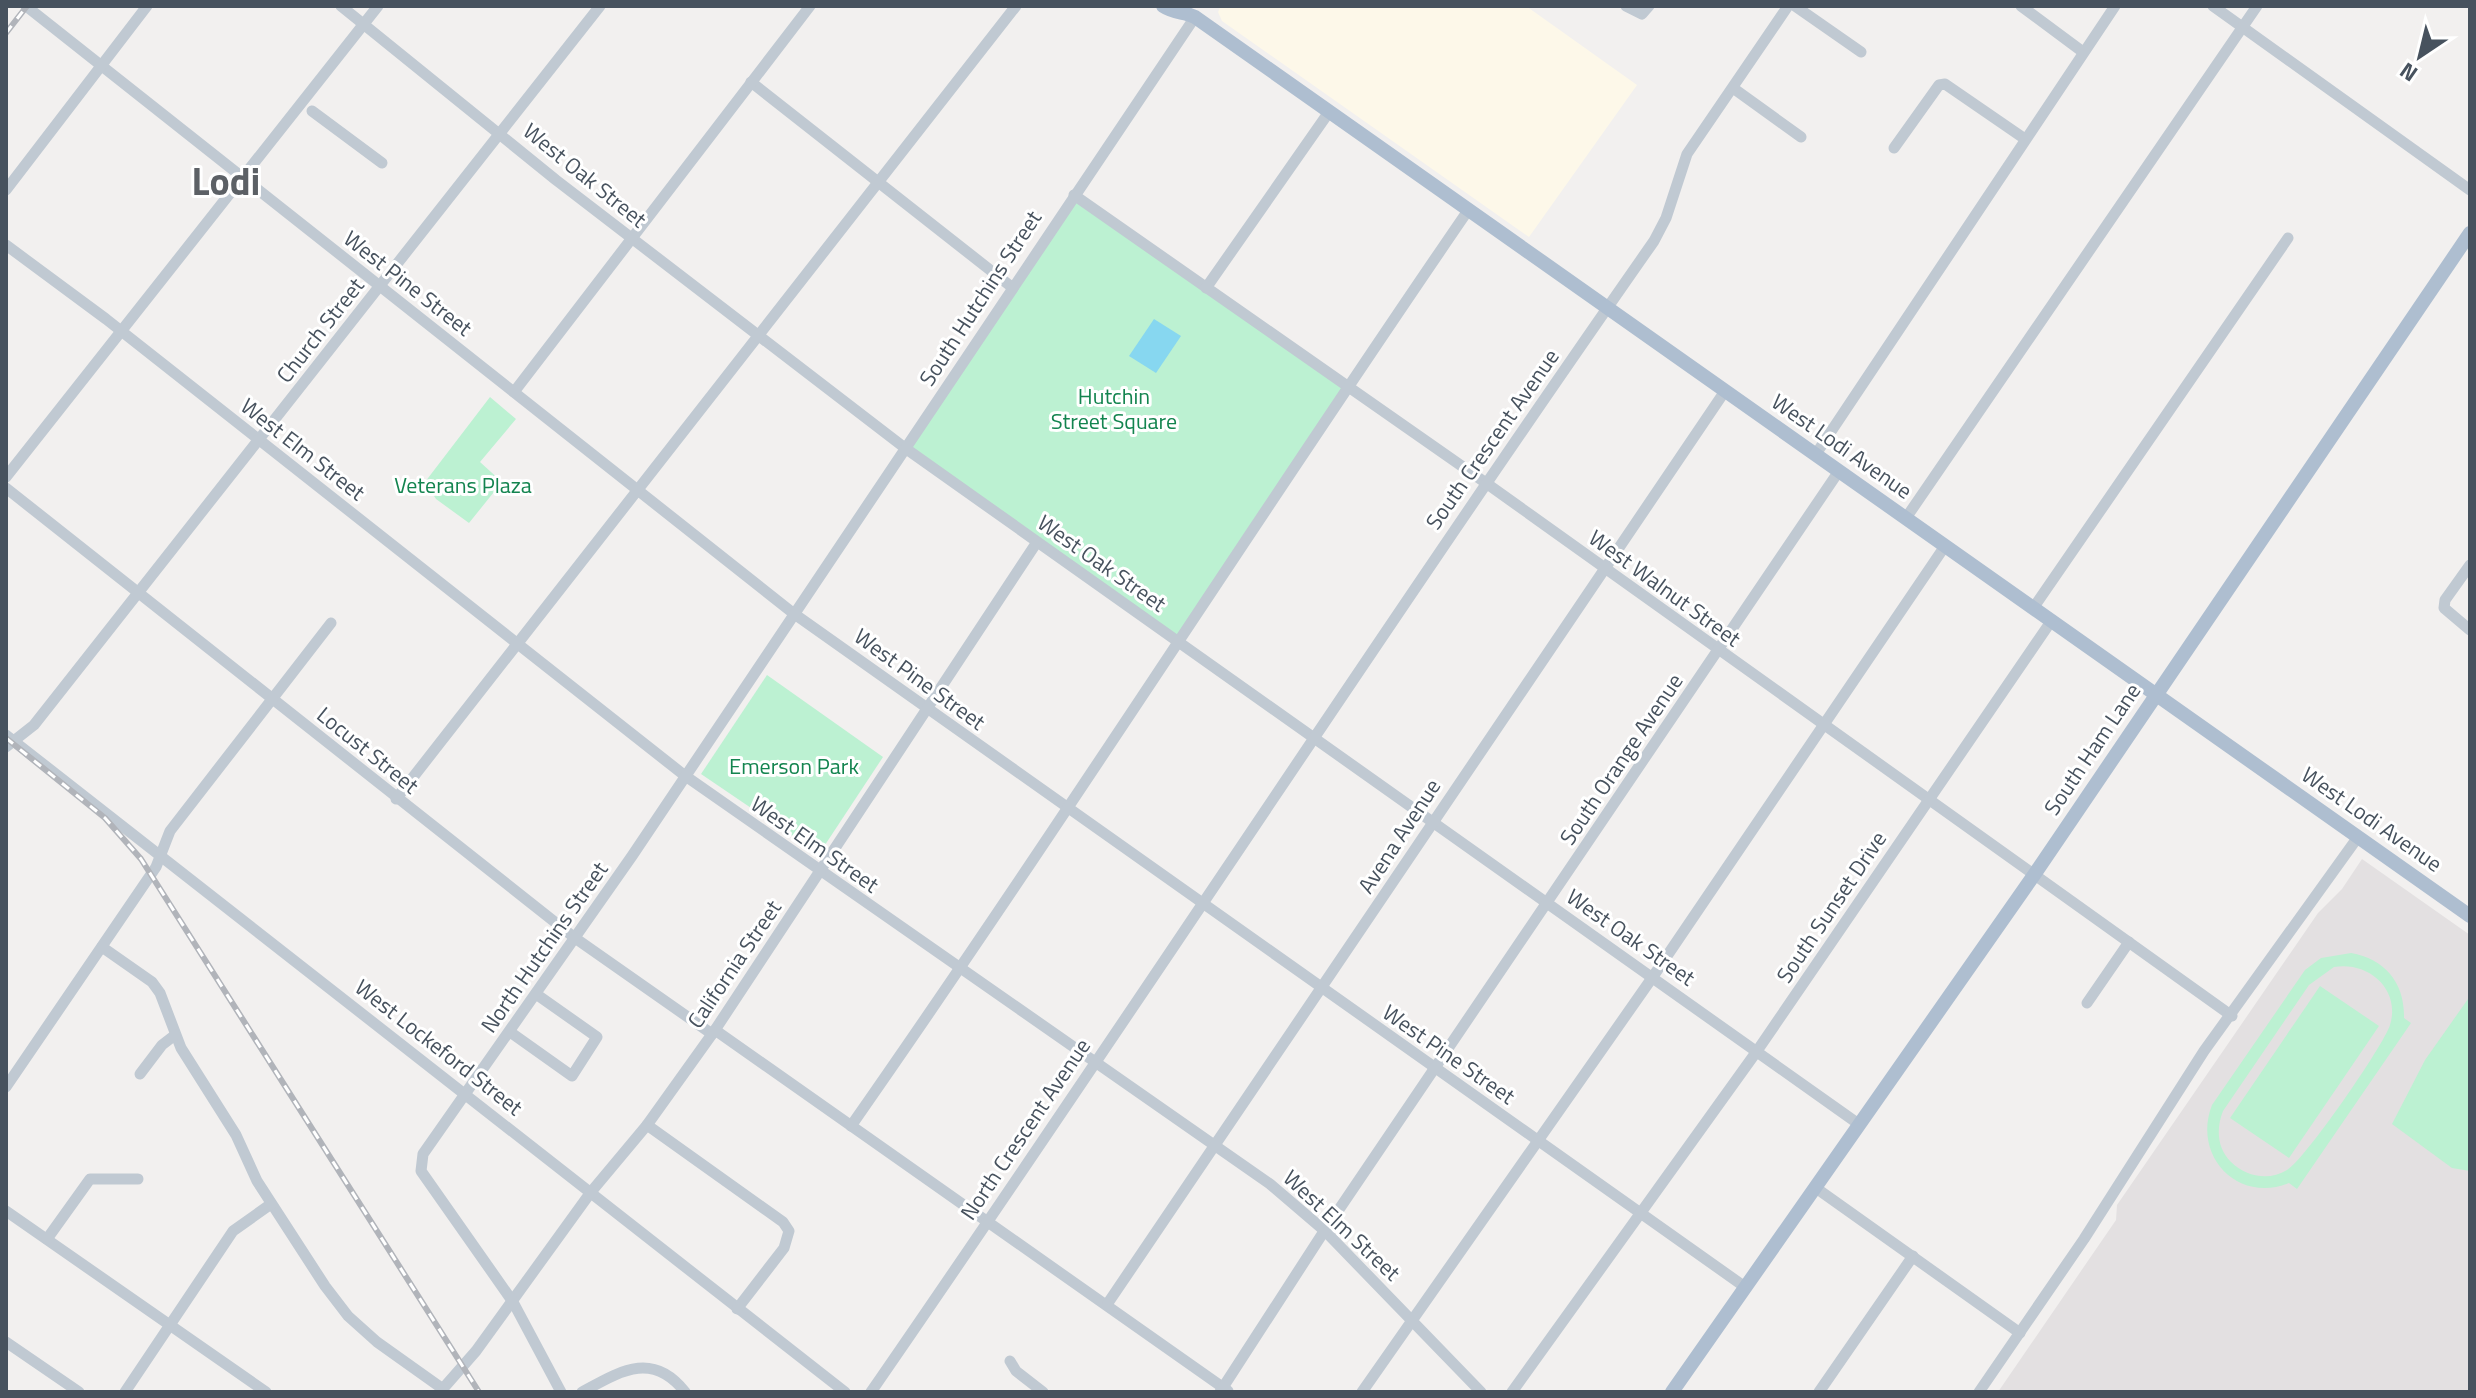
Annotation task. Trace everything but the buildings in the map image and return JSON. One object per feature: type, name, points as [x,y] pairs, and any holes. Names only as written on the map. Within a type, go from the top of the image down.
[{"type":"main road","name":"West Lodi Avenue","points":[[1163,6],[1176,14],[1193,11],[1329,112],[2470,916]]},
{"type":"main road","name":"South Ham Lane","points":[[1672,1392],[2034,875],[2470,233]]},
{"type":"street","name":"West Pine Street","points":[[26,6],[793,613],[1745,1287]]},
{"type":"street","points":[[6,190],[147,6]]},
{"type":"street","name":"West Oak Street","points":[[341,6],[631,237],[905,448],[1860,1125]]},
{"type":"street","points":[[6,477],[378,6]]},
{"type":"street","name":"Church Street","points":[[9,741],[34,725],[600,6]]},
{"type":"street","points":[[514,392],[810,6]]},
{"type":"street","points":[[396,799],[1016,6]]},
{"type":"street","points":[[1626,6],[1642,14],[1649,6]]},
{"type":"street","name":"South Crescent Avenue","points":[[1214,890],[1398,610],[1607,309],[1666,218],[1687,154],[1788,6]]},
{"type":"street","points":[[1795,6],[1861,52]]},
{"type":"street","points":[[2021,6],[2083,52]]},
{"type":"street","points":[[1816,454],[2115,6]]},
{"type":"street","points":[[2213,6],[2470,190]]},
{"type":"street","points":[[1906,518],[2257,6]]},
{"type":"street","name":"South Hutchins Street","points":[[793,613],[943,397],[1193,11]]},
{"type":"street","points":[[751,82],[1013,288]]},
{"type":"street","points":[[1894,148],[1939,85],[1945,84],[2025,139]]},
{"type":"street","points":[[1733,88],[1801,137]]},
{"type":"street","points":[[312,111],[382,163]]},
{"type":"street","points":[[1206,288],[1329,112]]},
{"type":"street","name":"West Walnut Street","points":[[1074,195],[1486,483],[2232,1016]]},
{"type":"street","points":[[851,1126],[1469,209]]},
{"type":"street","points":[[2034,607],[2288,238]]},
{"type":"street","name":"West Elm Street","points":[[6,245],[121,330],[684,775],[958,970],[1270,1184],[1325,1231],[1481,1392]]},
{"type":"street","name":"Avena Avenue","points":[[1108,1303],[1725,391]]},
{"type":"street","name":"South Orange Avenue","points":[[1224,1391],[1325,1231],[1839,471]]},
{"type":"street","name":"Locust Street","points":[[6,488],[575,938],[1108,1303],[1224,1391]]},
{"type":"street","name":"California Street","points":[[442,1390],[513,1302],[591,1192],[647,1125],[714,1032],[1037,542]]},
{"type":"street","points":[[1362,1392],[1652,978],[1945,546]]},
{"type":"street","points":[[2470,565],[2444,608],[2470,630]]},
{"type":"street","name":"North Hutchins Street","points":[[561,1392],[513,1302],[421,1171],[423,1154],[575,938],[793,613]]},
{"type":"street","name":"South Sunset Drive","points":[[1512,1392],[1757,1051],[2052,620]]},
{"type":"street","points":[[6,1087],[102,947],[160,856],[170,831],[331,623]]},
{"type":"street","name":"West Lockeford Street","points":[[9,741],[466,1093],[845,1392]]},
{"type":"street","points":[[1979,1392],[2187,1077],[2358,837]]},
{"type":"street","name":"North Crescent Avenue","points":[[871,1392],[1214,890]]},
{"type":"street","points":[[2087,1003],[2129,942]]},
{"type":"street","points":[[102,947],[152,982],[160,993],[175,1035],[236,1135],[271,1204],[348,1316],[442,1390]]},
{"type":"street","points":[[510,1032],[572,1076],[597,1037],[536,994]]},
{"type":"street","points":[[140,1074],[162,1045],[175,1035]]},
{"type":"street","points":[[647,1125],[783,1222],[789,1231],[784,1248],[737,1309]]},
{"type":"street","points":[[47,1239],[90,1179],[100,1176],[138,1179]]},
{"type":"street","points":[[1816,1188],[2020,1333]]},
{"type":"street","points":[[125,1392],[233,1231],[271,1204]]},
{"type":"street","points":[[6,1211],[266,1392]]},
{"type":"street","points":[[1819,1392],[1913,1256]]},
{"type":"street","points":[[6,1342],[79,1392]]},
{"type":"street","points":[[1010,1361],[1016,1371],[1043,1392]]},
{"type":"street","points":[[582,1392],[633,1368],[655,1369],[685,1392]]},
{"type":"shaded area","points":[[1221,6],[1526,6],[1637,85],[1529,237],[1222,21],[1218,12]]},
{"type":"shaded area","points":[[2362,859],[2470,935],[2470,1392],[1998,1392],[2116,1220],[2117,1205],[2318,913],[2342,889]]},
{"type":"green space","name":"Hutchin Street Square","points":[[1074,195],[1347,388],[1179,641],[905,448]]},
{"type":"green space","name":"Veterans Plaza","points":[[490,397],[516,419],[480,462],[502,482],[469,523],[436,499],[425,482]]},
{"type":"green space","name":"Emerson Park","points":[[767,675],[883,757],[819,854],[701,774]]},
{"type":"green space","points":[[2351,953],[2383,967],[2397,984],[2404,1018],[2411,1023],[2297,1189],[2289,1183],[2270,1188],[2253,1187],[2237,1181],[2214,1158],[2208,1142],[2207,1124],[2212,1105],[2305,970],[2321,958]],"holes":[[[2347,966],[2370,973],[2386,989],[2392,1012],[2385,1037],[2343,1102],[2296,1162],[2273,1176],[2258,1176],[2244,1171],[2226,1157],[2220,1144],[2219,1125],[2223,1111],[2309,985],[2334,967]]]},
{"type":"green space","points":[[2320,986],[2379,1026],[2289,1158],[2230,1118]]},
{"type":"green space","points":[[2468,999],[2470,1171],[2452,1168],[2392,1124],[2425,1060]]},
{"type":"water","points":[[1154,319],[1181,336],[1156,373],[1129,356]]},
{"type":"railway","points":[[6,33],[27,6]]},
{"type":"railway","points":[[6,738],[105,818],[141,859],[479,1392]]},
{"type":"district","name":"Lodi","points":[[226,182]]}]
